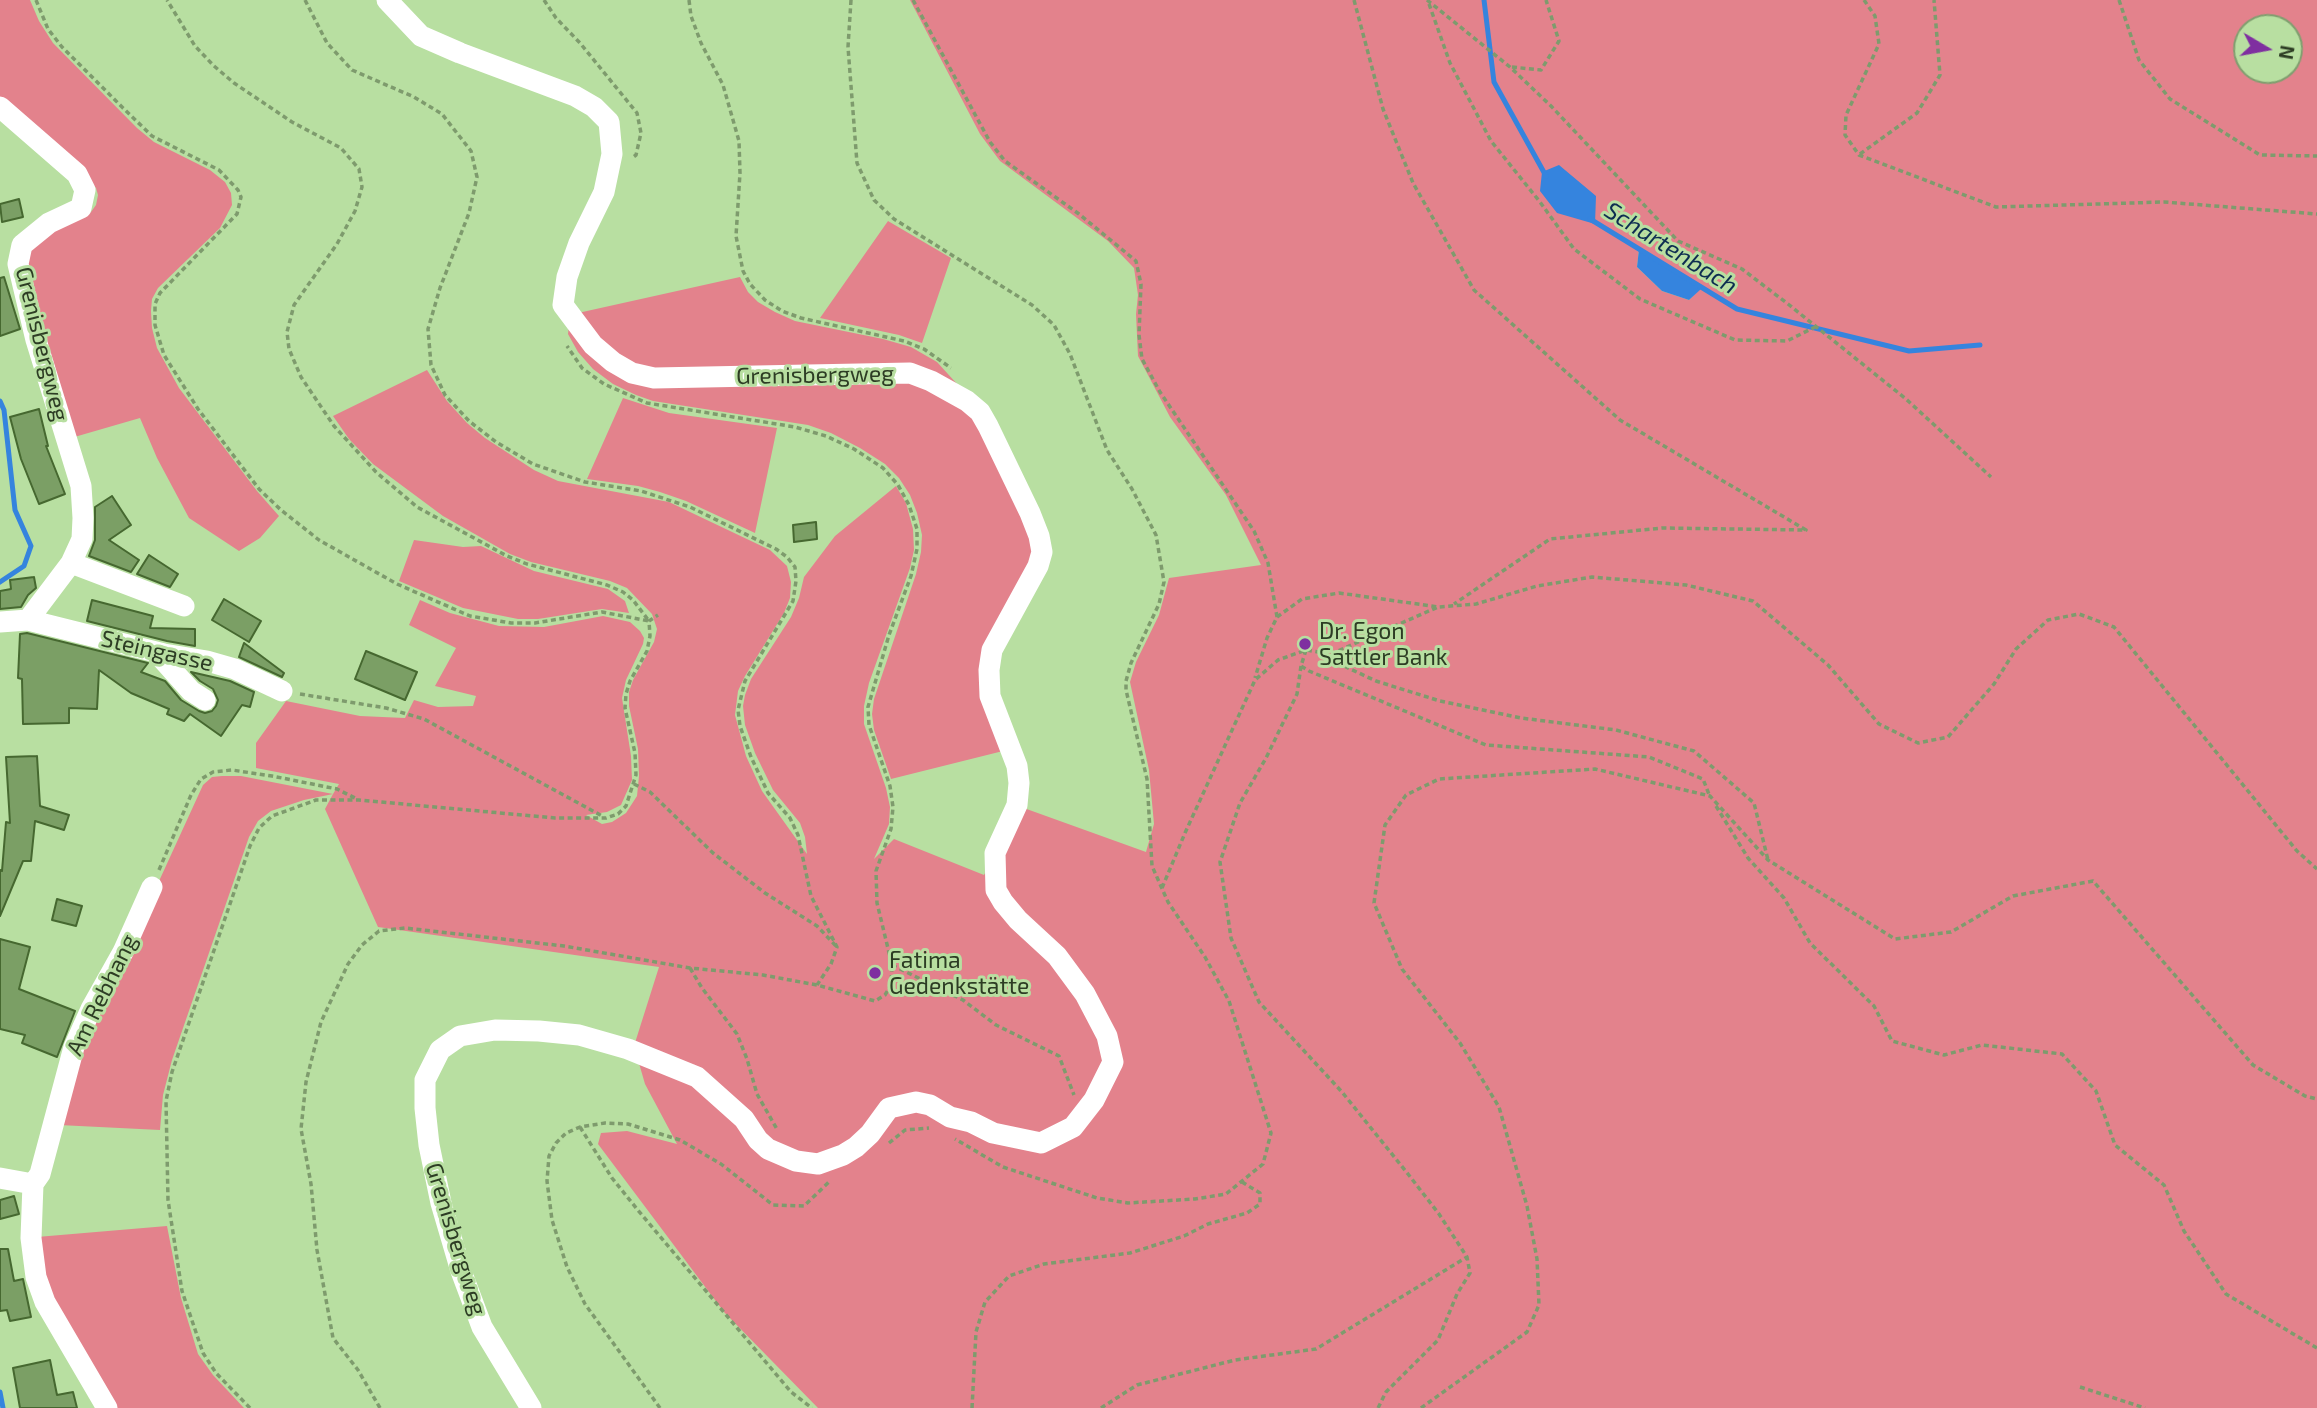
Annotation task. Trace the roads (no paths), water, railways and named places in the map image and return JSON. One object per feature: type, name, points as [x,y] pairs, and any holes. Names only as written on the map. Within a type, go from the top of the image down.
[{"type":"street","name":"Grenisbergweg","points":[[387,0],[422,36],[575,96],[594,107],[609,122],[611,166],[604,192],[579,243],[567,277],[563,305],[593,345],[613,362],[632,373],[654,378],[910,373],[967,401],[980,412],[1030,513],[1042,552],[1038,566],[992,650],[989,670],[990,696],[1017,766],[1018,783],[1017,804],[995,853],[996,890],[1018,920],[1057,956],[1085,995],[1107,1035],[1113,1062],[1094,1100],[1073,1127],[1041,1143],[993,1133],[971,1122],[950,1117],[930,1105],[916,1102],[888,1108],[870,1134],[856,1147],[818,1164],[796,1161],[768,1149],[758,1140],[744,1119],[697,1077],[628,1049],[579,1035],[519,1030],[495,1030],[460,1036],[440,1050],[425,1080],[429,1145],[441,1203],[469,1294],[482,1327],[531,1408]]},
{"type":"street","name":"Grenisbergweg","points":[[0,107],[77,174],[85,190],[81,208],[48,223],[22,245],[18,264],[36,340],[81,486],[83,518],[82,539],[71,563],[28,620]]},
{"type":"street","points":[[71,563],[184,606]]},
{"type":"street","points":[[0,622],[28,620]]},
{"type":"street","name":"Steingasse","points":[[28,620],[156,652],[207,661],[282,691]]},
{"type":"street","points":[[156,652],[191,691],[205,700]]},
{"type":"street","name":"Am Rebhang","points":[[107,1408],[45,1302],[37,1277],[31,1238],[33,1184],[40,1174],[74,1047],[91,1009],[123,952],[152,887]]},
{"type":"street","points":[[0,1178],[33,1184]]},
{"type":"water","points":[[1559,165],[1596,196],[1595,224],[1557,213],[1540,191],[1542,172]]},
{"type":"water","points":[[1639,249],[1701,289],[1689,300],[1662,291],[1637,267]]},
{"type":"waterway","name":"Schartenbach","points":[[1484,0],[1494,82],[1546,176]]},
{"type":"waterway","name":"Schartenbach","points":[[1590,219],[1737,309],[1909,351],[1980,345]]},
{"type":"waterway","points":[[0,401],[4,410],[15,510],[31,546],[24,566],[0,582]]},
{"type":"waterway","points":[[0,1392],[3,1408]]},
{"type":"place","name":"Dr. Egon Sattler Bank","points":[[1305,644]]},
{"type":"place","name":"Fatima Gedenkstätte","points":[[875,973]]}]
